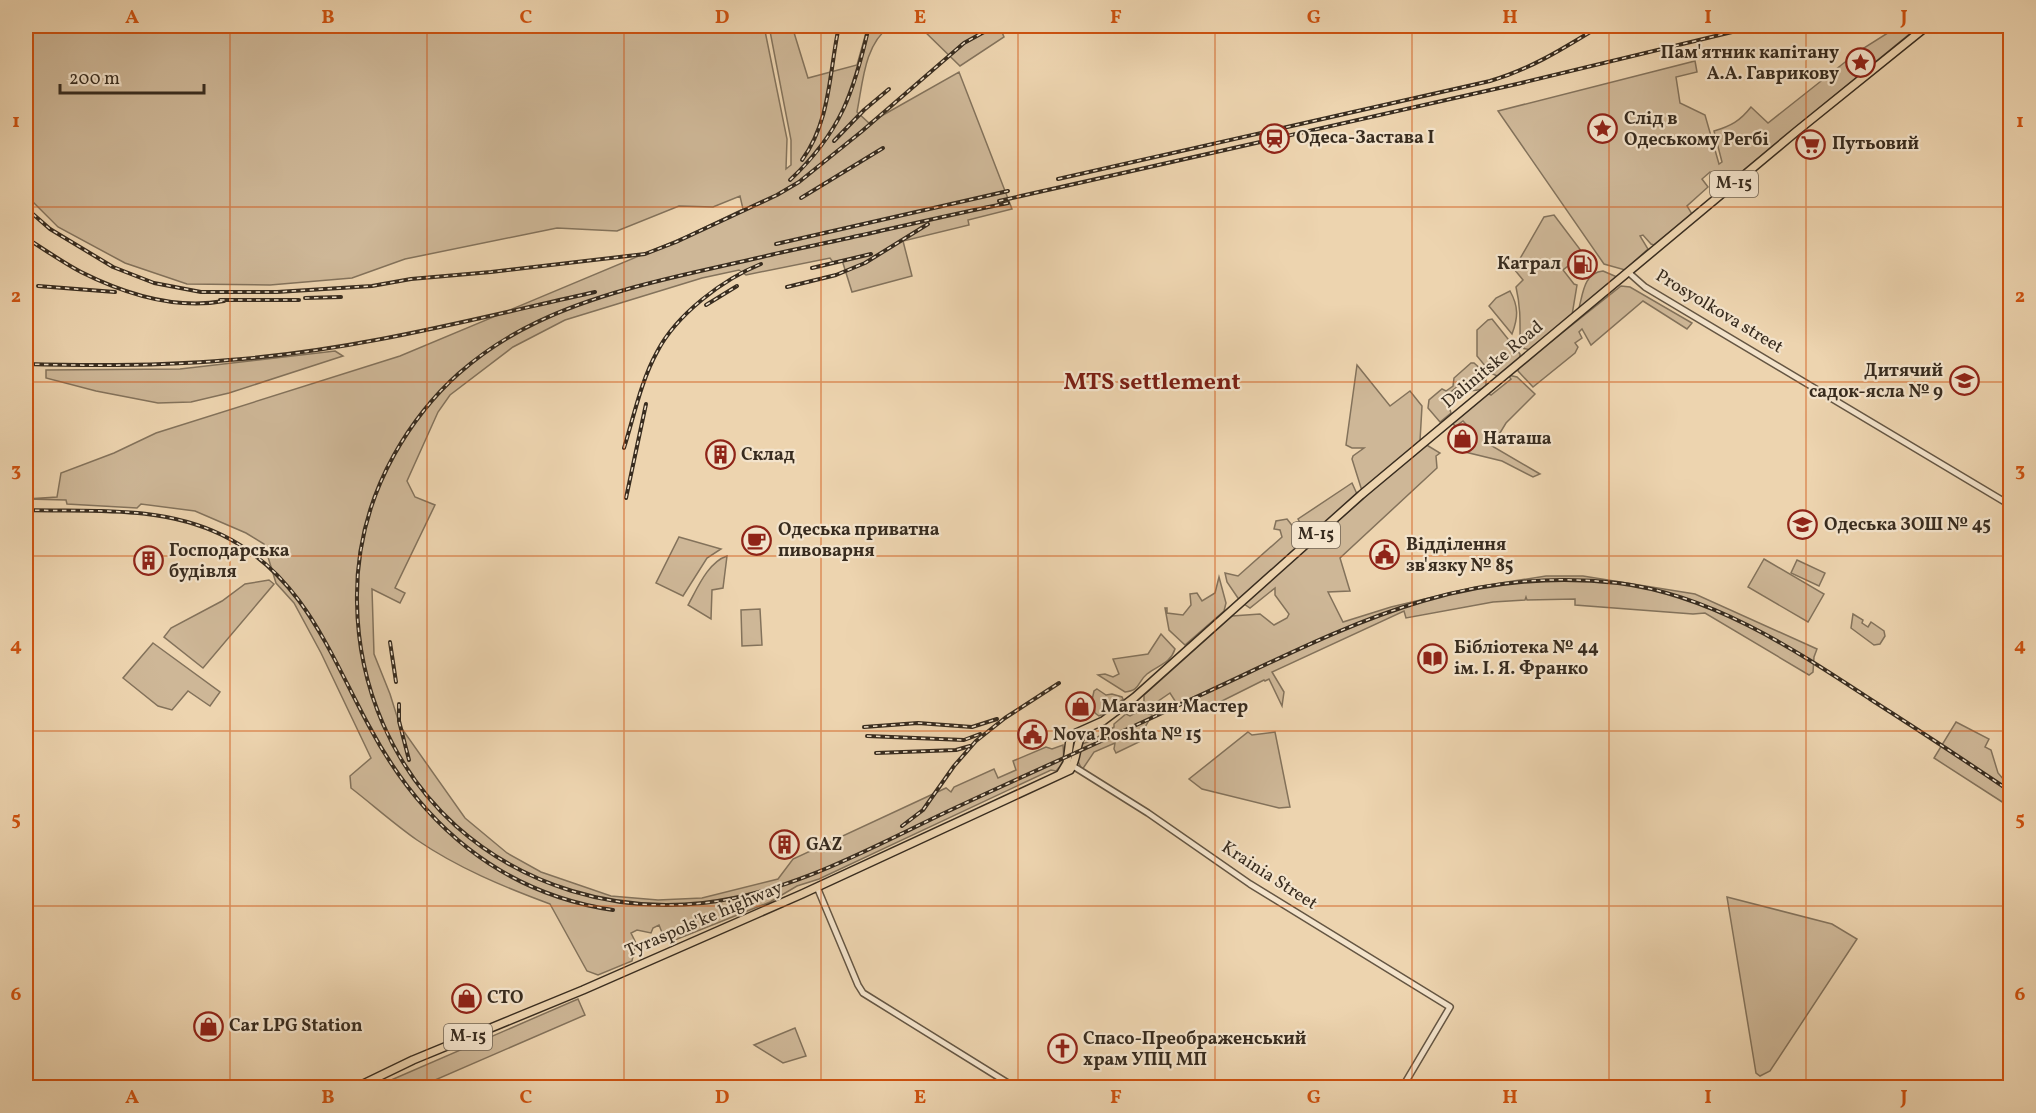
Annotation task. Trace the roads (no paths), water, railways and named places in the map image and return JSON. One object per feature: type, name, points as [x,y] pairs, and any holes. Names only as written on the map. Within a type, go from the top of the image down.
[{"type":"main road","name":"Dalinitske Road","points":[[1070,765],[1083,732],[1103,721],[1136,697],[1361,495],[1927,26]]},
{"type":"main road","name":"Tyraspols'ke highway","points":[[355,1088],[413,1060],[582,990],[817,887],[1061,773],[1070,765]]},
{"type":"street","name":"Prosyolkova street","points":[[1629,272],[1645,286],[2010,505]]},
{"type":"street","name":"Krainia Street","points":[[1070,765],[1148,813],[1250,884],[1450,1007],[1402,1088]]},
{"type":"street","points":[[817,887],[863,993],[1016,1088]]},
{"type":"railway","points":[[802,160],[812,145],[824,112],[839,26]]},
{"type":"railway","points":[[790,180],[822,145],[843,110],[858,71],[869,26]]},
{"type":"railway","points":[[26,208],[50,229],[113,267],[154,283],[201,292],[277,292],[372,286],[411,279],[645,254],[777,195],[799,182],[964,43],[995,26]]},
{"type":"railway","points":[[1058,179],[1490,81],[1533,64],[1600,26]]},
{"type":"railway","points":[[999,201],[1517,84],[1757,26]]},
{"type":"railway","points":[[834,141],[864,110],[889,89]]},
{"type":"railway","points":[[801,198],[883,148]]},
{"type":"railway","points":[[776,244],[1008,191]]},
{"type":"railway","points":[[1008,203],[707,269],[602,297],[553,315],[507,338],[465,368],[427,407],[394,455],[371,508],[362,545],[357,583],[359,634],[372,695],[397,752],[414,779],[456,826],[482,847],[510,865],[571,891],[636,904],[703,903],[734,898],[764,891],[824,870],[1347,628],[1397,609],[1449,594],[1502,584],[1558,580],[1618,583],[1653,589],[1686,599],[1750,626],[1811,661],[2010,791]]},
{"type":"railway","points":[[787,287],[836,275],[865,263],[928,224]]},
{"type":"railway","points":[[26,238],[81,272],[133,293],[169,302],[224,301]]},
{"type":"railway","points":[[812,268],[871,254]]},
{"type":"railway","points":[[624,448],[646,375],[665,338],[688,312],[716,289],[761,264]]},
{"type":"railway","points":[[38,286],[115,292]]},
{"type":"railway","points":[[706,305],[737,286]]},
{"type":"railway","points":[[26,364],[153,364],[275,356],[413,333],[595,292]]},
{"type":"railway","points":[[305,298],[341,297]]},
{"type":"railway","points":[[220,300],[299,300]]},
{"type":"railway","points":[[626,498],[646,404]]},
{"type":"railway","points":[[26,510],[150,514],[198,525],[250,551],[273,571],[310,617],[390,761],[413,794],[439,823],[468,848],[500,870],[535,888],[572,901],[613,910]]},
{"type":"railway","points":[[390,642],[396,682]]},
{"type":"railway","points":[[902,826],[923,810],[954,766],[976,741],[1005,718],[1059,683]]},
{"type":"railway","points":[[399,704],[399,721],[409,760]]},
{"type":"railway","points":[[864,727],[918,723],[972,727],[997,719]]},
{"type":"railway","points":[[867,736],[964,740],[980,734]]},
{"type":"railway","points":[[876,753],[956,750],[970,746]]},
{"type":"place","name":"Пам'ятник капітану А.А. Гаврикову","points":[[1860,63]]},
{"type":"place","name":"Слід в Одеському Регбі","points":[[1603,129]]},
{"type":"place","name":"Одеса-Застава I","points":[[1275,138]]},
{"type":"place","name":"Путьовий","points":[[1811,144]]},
{"type":"place","name":"Катрал","points":[[1582,264]]},
{"type":"place","name":"Дитячий садок-ясла № 9","points":[[1964,381]]},
{"type":"place","name":"Наташа","points":[[1462,439]]},
{"type":"place","name":"Склад","points":[[720,455]]},
{"type":"place","name":"Одеська ЗОШ № 45","points":[[1803,525]]},
{"type":"place","name":"Одеська приватна пивоварня","points":[[757,540]]},
{"type":"place","name":"Відділення зв'язку № 85","points":[[1385,555]]},
{"type":"place","name":"Господарська будівля","points":[[148,561]]},
{"type":"place","name":"Бібліотека № 44 ім. І. Я. Франко","points":[[1433,658]]},
{"type":"place","name":"Магазин Мастер","points":[[1080,707]]},
{"type":"place","name":"Nova Poshta № 15","points":[[1032,735]]},
{"type":"place","name":"GAZ","points":[[785,845]]},
{"type":"place","name":"СТО","points":[[466,998]]},
{"type":"place","name":"Car LPG Station","points":[[208,1026]]},
{"type":"place","name":"Спасо-Преображенський храм УПЦ МП","points":[[1062,1049]]},
{"type":"district","name":"MTS settlement","points":[[1152,383]]}]
